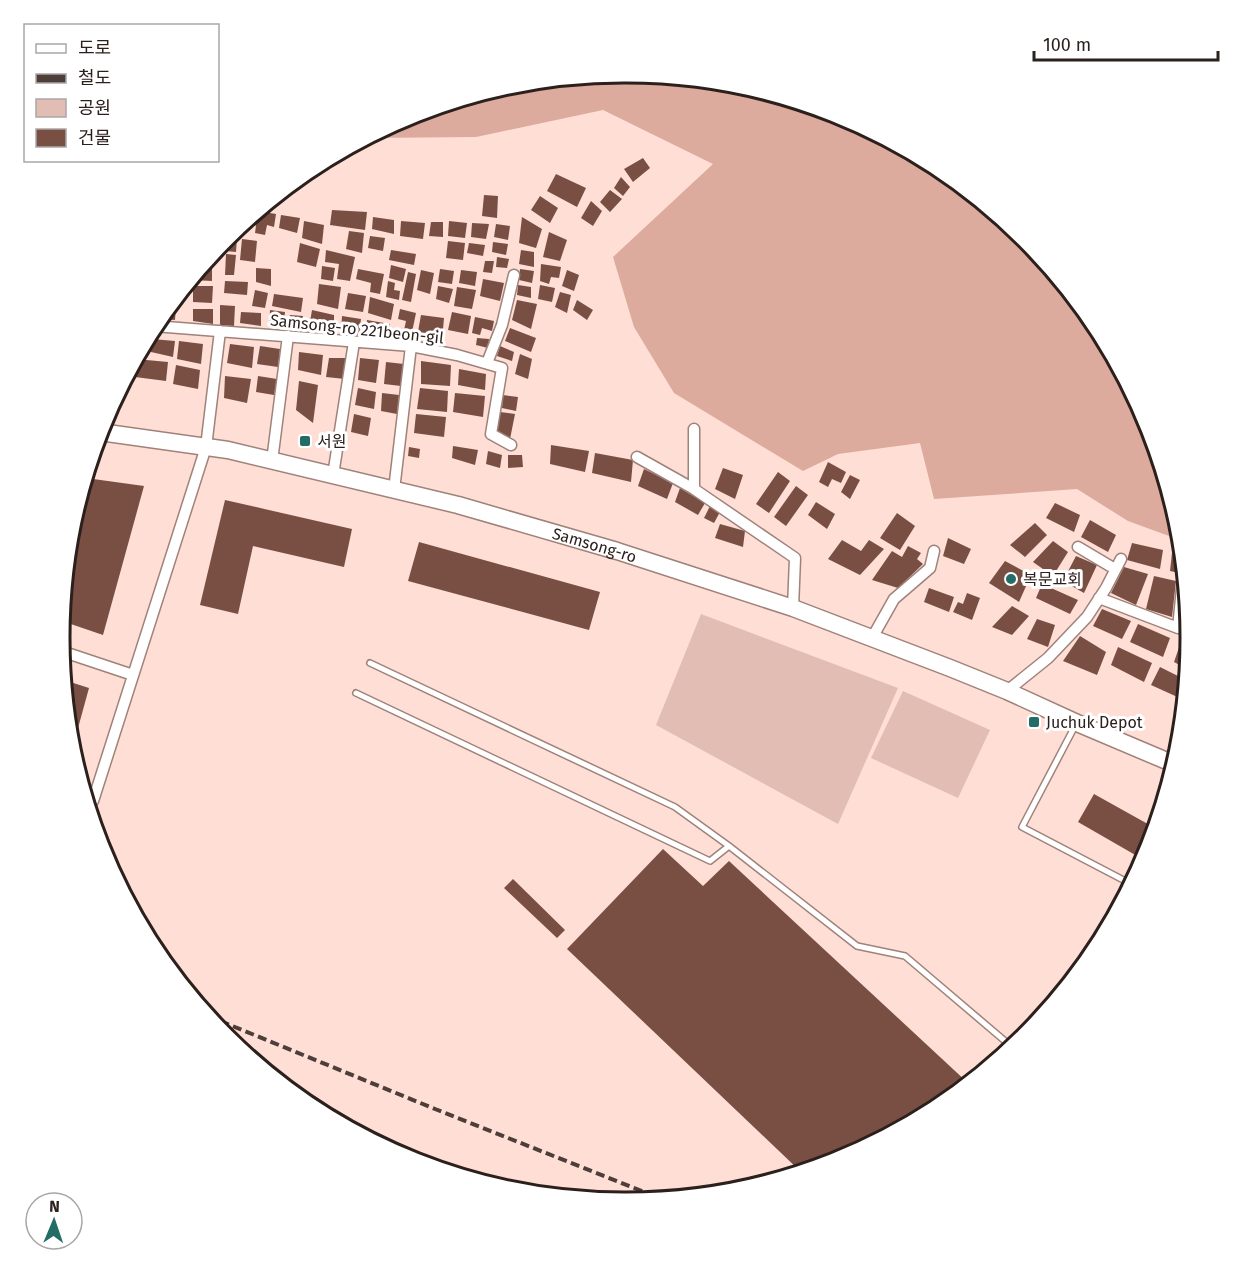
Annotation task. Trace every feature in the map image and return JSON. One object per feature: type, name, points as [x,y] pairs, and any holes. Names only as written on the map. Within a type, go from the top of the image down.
[{"type":"main road","name":"Samsong-ro","points":[[110,433],[228,450],[458,505],[617,551],[793,608],[872,638],[1007,691],[1166,760]]},
{"type":"street","points":[[511,445],[491,434],[502,368],[487,363],[502,325],[514,275]]},
{"type":"street","name":"Samsong-ro 221beon-gil","points":[[166,327],[411,346],[487,363]]},
{"type":"street","points":[[94,797],[206,447],[220,331]]},
{"type":"street","points":[[272,461],[288,336]]},
{"type":"street","points":[[333,475],[354,342]]},
{"type":"street","points":[[394,490],[411,346]]},
{"type":"street","points":[[694,429],[694,489]]},
{"type":"street","points":[[637,457],[694,489],[795,558],[793,608]]},
{"type":"street","points":[[1007,691],[1048,658],[1087,617],[1118,564],[1078,547]]},
{"type":"street","points":[[872,638],[894,599],[930,567],[934,551]]},
{"type":"street","points":[[1099,598],[1178,628],[1179,619]]},
{"type":"street","points":[[71,654],[133,675]]},
{"type":"lane","points":[[370,663],[675,807],[857,946],[905,956],[1005,1041]]},
{"type":"lane","points":[[356,693],[710,861],[729,846]]},
{"type":"lane","points":[[1077,723],[1022,827],[1123,880]]},
{"type":"green space","points":[[701,614],[898,688],[838,824],[656,725]]},
{"type":"green space","points":[[903,691],[990,730],[958,798],[871,758]]},
{"type":"shaded area","points":[[589,84],[661,84],[733,94],[803,112],[870,140],[902,157],[963,198],[1017,245],[1065,300],[1086,329],[1122,392],[1137,425],[1161,494],[1170,536],[1128,521],[1077,489],[934,499],[920,443],[838,454],[803,471],[674,393],[634,327],[613,257],[713,164],[603,110],[476,137],[385,138],[447,112],[517,94]]},
{"type":"building","points":[[643,158],[650,168],[633,182],[624,169]]},
{"type":"building","points":[[556,174],[586,188],[577,207],[547,191]]},
{"type":"building","points":[[621,177],[630,187],[623,196],[614,188]]},
{"type":"building","points":[[610,190],[622,199],[610,212],[600,202]]},
{"type":"building","points":[[484,195],[498,196],[497,218],[482,216]]},
{"type":"building","points":[[540,196],[558,208],[550,223],[531,210]]},
{"type":"building","points":[[591,201],[602,211],[593,226],[581,218]]},
{"type":"building","points":[[332,210],[367,212],[365,230],[330,225]]},
{"type":"building","points":[[269,213],[276,214],[274,227],[267,225],[265,235],[255,233],[259,221]]},
{"type":"building","points":[[281,215],[300,218],[297,233],[279,228]]},
{"type":"building","points":[[373,217],[394,220],[394,234],[372,229]]},
{"type":"building","points":[[522,217],[542,229],[536,248],[519,243]]},
{"type":"building","points":[[304,221],[324,225],[322,244],[302,238]]},
{"type":"building","points":[[401,221],[425,223],[423,239],[400,236]]},
{"type":"building","points":[[449,221],[467,223],[465,238],[448,236]]},
{"type":"building","points":[[431,222],[443,222],[443,237],[429,236]]},
{"type":"building","points":[[472,223],[489,224],[486,239],[471,237]]},
{"type":"building","points":[[496,224],[510,226],[508,240],[494,237]]},
{"type":"building","points":[[349,231],[364,233],[362,253],[346,249]]},
{"type":"building","points":[[549,232],[567,240],[560,261],[543,257]]},
{"type":"building","points":[[370,236],[385,238],[383,251],[368,248]]},
{"type":"building","points":[[242,239],[257,241],[255,262],[240,260]]},
{"type":"building","points":[[448,241],[465,243],[463,260],[446,258]]},
{"type":"building","points":[[237,242],[236,252],[227,251]]},
{"type":"building","points":[[493,242],[508,244],[506,255],[492,252]]},
{"type":"building","points":[[300,243],[320,249],[316,267],[297,262]]},
{"type":"building","points":[[469,243],[485,245],[483,256],[467,253]]},
{"type":"building","points":[[326,250],[355,257],[350,281],[337,279],[339,264],[325,262]]},
{"type":"building","points":[[391,250],[416,254],[414,265],[389,260]]},
{"type":"building","points":[[521,250],[534,252],[534,267],[519,264]]},
{"type":"building","points":[[226,254],[236,255],[234,275],[225,275]]},
{"type":"building","points":[[497,257],[509,259],[507,268],[496,267]]},
{"type":"building","points":[[485,261],[494,261],[492,273],[483,272]]},
{"type":"building","points":[[541,264],[561,267],[559,278],[551,277],[549,284],[540,281]]},
{"type":"building","points":[[391,265],[406,269],[403,282],[389,278]]},
{"type":"building","points":[[322,266],[335,268],[333,281],[321,279]]},
{"type":"building","points":[[212,268],[212,281],[201,280]]},
{"type":"building","points":[[256,268],[271,269],[271,286],[256,282]]},
{"type":"building","points":[[358,269],[384,274],[380,294],[370,292],[371,283],[356,279]]},
{"type":"building","points":[[440,269],[454,271],[452,284],[438,282]]},
{"type":"building","points":[[520,269],[534,271],[532,283],[519,280]]},
{"type":"building","points":[[421,270],[434,273],[430,294],[417,290]]},
{"type":"building","points":[[461,270],[477,272],[475,286],[459,283]]},
{"type":"building","points":[[567,270],[579,275],[574,291],[562,286]]},
{"type":"building","points":[[408,272],[416,274],[411,302],[402,300]]},
{"type":"building","points":[[483,279],[504,283],[500,301],[480,296]]},
{"type":"building","points":[[225,281],[248,282],[247,295],[224,293]]},
{"type":"building","points":[[388,281],[395,283],[394,290],[400,291],[399,300],[386,297]]},
{"type":"building","points":[[319,284],[341,287],[338,309],[317,304]]},
{"type":"building","points":[[518,285],[531,287],[531,298],[517,295]]},
{"type":"building","points":[[540,285],[555,288],[552,302],[538,299]]},
{"type":"building","points":[[196,286],[213,286],[212,303],[193,302],[193,290]]},
{"type":"building","points":[[438,286],[453,289],[449,303],[436,299]]},
{"type":"building","points":[[457,287],[476,290],[472,309],[454,306]]},
{"type":"building","points":[[255,290],[268,293],[265,308],[252,306]]},
{"type":"building","points":[[560,292],[571,295],[567,313],[555,307]]},
{"type":"building","points":[[348,293],[366,296],[363,312],[345,309]]},
{"type":"building","points":[[274,294],[303,298],[301,312],[272,306]]},
{"type":"building","points":[[370,297],[394,304],[391,320],[368,313]]},
{"type":"building","points":[[517,300],[537,304],[531,329],[512,320]]},
{"type":"building","points":[[577,300],[593,310],[587,320],[573,310]]},
{"type":"building","points":[[220,305],[235,306],[234,326],[220,325]]},
{"type":"building","points":[[193,309],[213,309],[213,324],[193,321]]},
{"type":"building","points":[[400,309],[416,313],[411,337],[403,335],[406,321],[398,319]]},
{"type":"building","points":[[270,310],[285,312],[283,328],[269,326]]},
{"type":"building","points":[[312,310],[334,315],[334,332],[309,328]]},
{"type":"building","points":[[241,312],[261,313],[261,326],[240,323]]},
{"type":"building","points":[[452,312],[471,316],[468,334],[448,330]]},
{"type":"building","points":[[290,315],[303,316],[302,330],[288,329]]},
{"type":"building","points":[[421,315],[444,318],[442,341],[417,337]]},
{"type":"building","points":[[342,316],[361,319],[359,335],[341,333]]},
{"type":"building","points":[[475,317],[494,321],[492,331],[482,328],[480,335],[472,333]]},
{"type":"building","points":[[367,320],[390,324],[389,339],[365,336]]},
{"type":"building","points":[[510,328],[536,338],[531,352],[505,341]]},
{"type":"building","points":[[477,338],[489,339],[488,348],[476,345]]},
{"type":"building","points":[[158,339],[175,341],[173,357],[151,352]]},
{"type":"building","points":[[179,341],[203,344],[201,364],[177,359]]},
{"type":"building","points":[[230,344],[254,347],[252,368],[227,363]]},
{"type":"building","points":[[260,346],[280,349],[278,367],[257,364]]},
{"type":"building","points":[[500,346],[514,352],[512,361],[497,356]]},
{"type":"building","points":[[299,352],[323,355],[321,375],[298,370]]},
{"type":"building","points":[[520,354],[532,359],[528,379],[515,374]]},
{"type":"building","points":[[329,358],[346,358],[345,379],[326,377]]},
{"type":"building","points":[[360,358],[379,360],[376,383],[358,380]]},
{"type":"building","points":[[145,360],[168,362],[166,381],[136,377]]},
{"type":"building","points":[[421,361],[451,365],[450,386],[421,384]]},
{"type":"building","points":[[386,362],[404,364],[401,386],[384,384]]},
{"type":"building","points":[[176,365],[200,370],[198,389],[173,384]]},
{"type":"building","points":[[459,369],[486,374],[485,390],[458,385]]},
{"type":"building","points":[[225,376],[251,379],[247,403],[224,398]]},
{"type":"building","points":[[258,376],[277,379],[274,395],[256,392]]},
{"type":"building","points":[[299,381],[318,385],[313,423],[296,410]]},
{"type":"building","points":[[358,388],[376,392],[374,409],[355,405]]},
{"type":"building","points":[[420,388],[448,391],[447,412],[417,409]]},
{"type":"building","points":[[382,393],[399,395],[397,414],[381,411]]},
{"type":"building","points":[[455,393],[485,396],[483,417],[453,412]]},
{"type":"building","points":[[503,395],[518,397],[516,411],[502,408]]},
{"type":"building","points":[[500,412],[515,414],[510,439],[497,432]]},
{"type":"building","points":[[354,414],[371,418],[368,436],[351,432]]},
{"type":"building","points":[[416,414],[446,417],[444,437],[414,433]]},
{"type":"building","points":[[551,445],[589,451],[585,472],[550,464]]},
{"type":"building","points":[[453,446],[478,450],[475,465],[452,458]]},
{"type":"building","points":[[409,447],[420,449],[419,458],[408,456]]},
{"type":"building","points":[[488,451],[502,455],[500,468],[486,464]]},
{"type":"building","points":[[595,453],[633,460],[631,482],[592,473]]},
{"type":"building","points":[[508,455],[522,455],[523,467],[508,468]]},
{"type":"building","points":[[828,462],[846,472],[841,483],[832,479],[828,487],[819,482]]},
{"type":"building","points":[[723,468],[743,475],[735,499],[715,489]]},
{"type":"building","points":[[644,469],[673,483],[667,499],[638,486]]},
{"type":"building","points":[[778,472],[790,481],[769,513],[756,504]]},
{"type":"building","points":[[850,475],[860,480],[850,499],[841,492]]},
{"type":"building","points":[[94,479],[144,486],[103,635],[71,624],[75,565]]},
{"type":"building","points":[[796,486],[808,495],[786,526],[774,517]]},
{"type":"building","points":[[680,488],[705,503],[698,515],[675,502]]},
{"type":"building","points":[[225,500],[352,529],[344,567],[253,546],[238,614],[200,605]]},
{"type":"building","points":[[816,502],[835,514],[827,529],[808,515]]},
{"type":"building","points":[[1055,503],[1080,515],[1074,532],[1046,518]]},
{"type":"building","points":[[710,506],[720,512],[714,523],[704,518]]},
{"type":"building","points":[[897,513],[915,526],[900,550],[880,538]]},
{"type":"building","points":[[1090,520],[1116,535],[1108,552],[1081,537]]},
{"type":"building","points":[[1035,523],[1047,535],[1025,557],[1010,545]]},
{"type":"building","points":[[720,524],[745,531],[743,547],[715,538]]},
{"type":"building","points":[[948,538],[971,549],[964,564],[943,556]]},
{"type":"building","points":[[842,540],[861,551],[869,540],[884,549],[860,575],[828,559]]},
{"type":"building","points":[[1053,541],[1068,552],[1053,576],[1033,562]]},
{"type":"building","points":[[419,542],[600,592],[589,630],[408,581]]},
{"type":"building","points":[[1132,543],[1163,550],[1160,569],[1127,560]]},
{"type":"building","points":[[908,546],[921,553],[917,559],[923,564],[898,588],[872,580],[892,551],[902,557]]},
{"type":"building","points":[[1172,553],[1176,572],[1170,571]]},
{"type":"building","points":[[1076,556],[1097,565],[1084,593],[1063,581]]},
{"type":"building","name":"복문교회","points":[[1005,561],[1031,575],[1019,602],[989,583]]},
{"type":"building","points":[[1124,567],[1148,574],[1136,605],[1111,593]]},
{"type":"building","points":[[1154,576],[1176,581],[1172,617],[1146,609]]},
{"type":"building","points":[[1042,584],[1078,600],[1070,614],[1036,598]]},
{"type":"building","points":[[929,588],[954,597],[949,612],[924,602]]},
{"type":"building","points":[[967,593],[980,598],[972,620],[953,612],[958,602],[963,604]]},
{"type":"building","points":[[1012,606],[1029,616],[1012,635],[992,627]]},
{"type":"building","points":[[1102,609],[1131,621],[1122,639],[1093,626]]},
{"type":"building","points":[[1037,619],[1055,625],[1048,647],[1027,639]]},
{"type":"building","points":[[1138,624],[1170,638],[1163,657],[1130,642]]},
{"type":"building","points":[[1080,636],[1106,652],[1097,675],[1063,661]]},
{"type":"building","points":[[1180,646],[1179,664],[1174,662]]},
{"type":"building","points":[[1118,647],[1152,663],[1144,682],[1111,665]]},
{"type":"building","points":[[1160,667],[1178,676],[1176,696],[1151,685]]},
{"type":"building","points":[[73,683],[89,688],[78,728]]},
{"type":"building","points":[[1094,794],[1147,824],[1135,855],[1078,822]]},
{"type":"building","points":[[663,849],[703,886],[729,861],[962,1078],[933,1099],[870,1135],[794,1166],[567,949]]},
{"type":"building","points":[[513,879],[565,930],[557,938],[504,888]]},
{"type":"railway","points":[[227,1024],[643,1191]]},
{"type":"place","name":"서원","points":[[305,441]]},
{"type":"place","name":"복문교회","points":[[1011,579]]},
{"type":"place","name":"Juchuk Depot","points":[[1034,722]]}]
